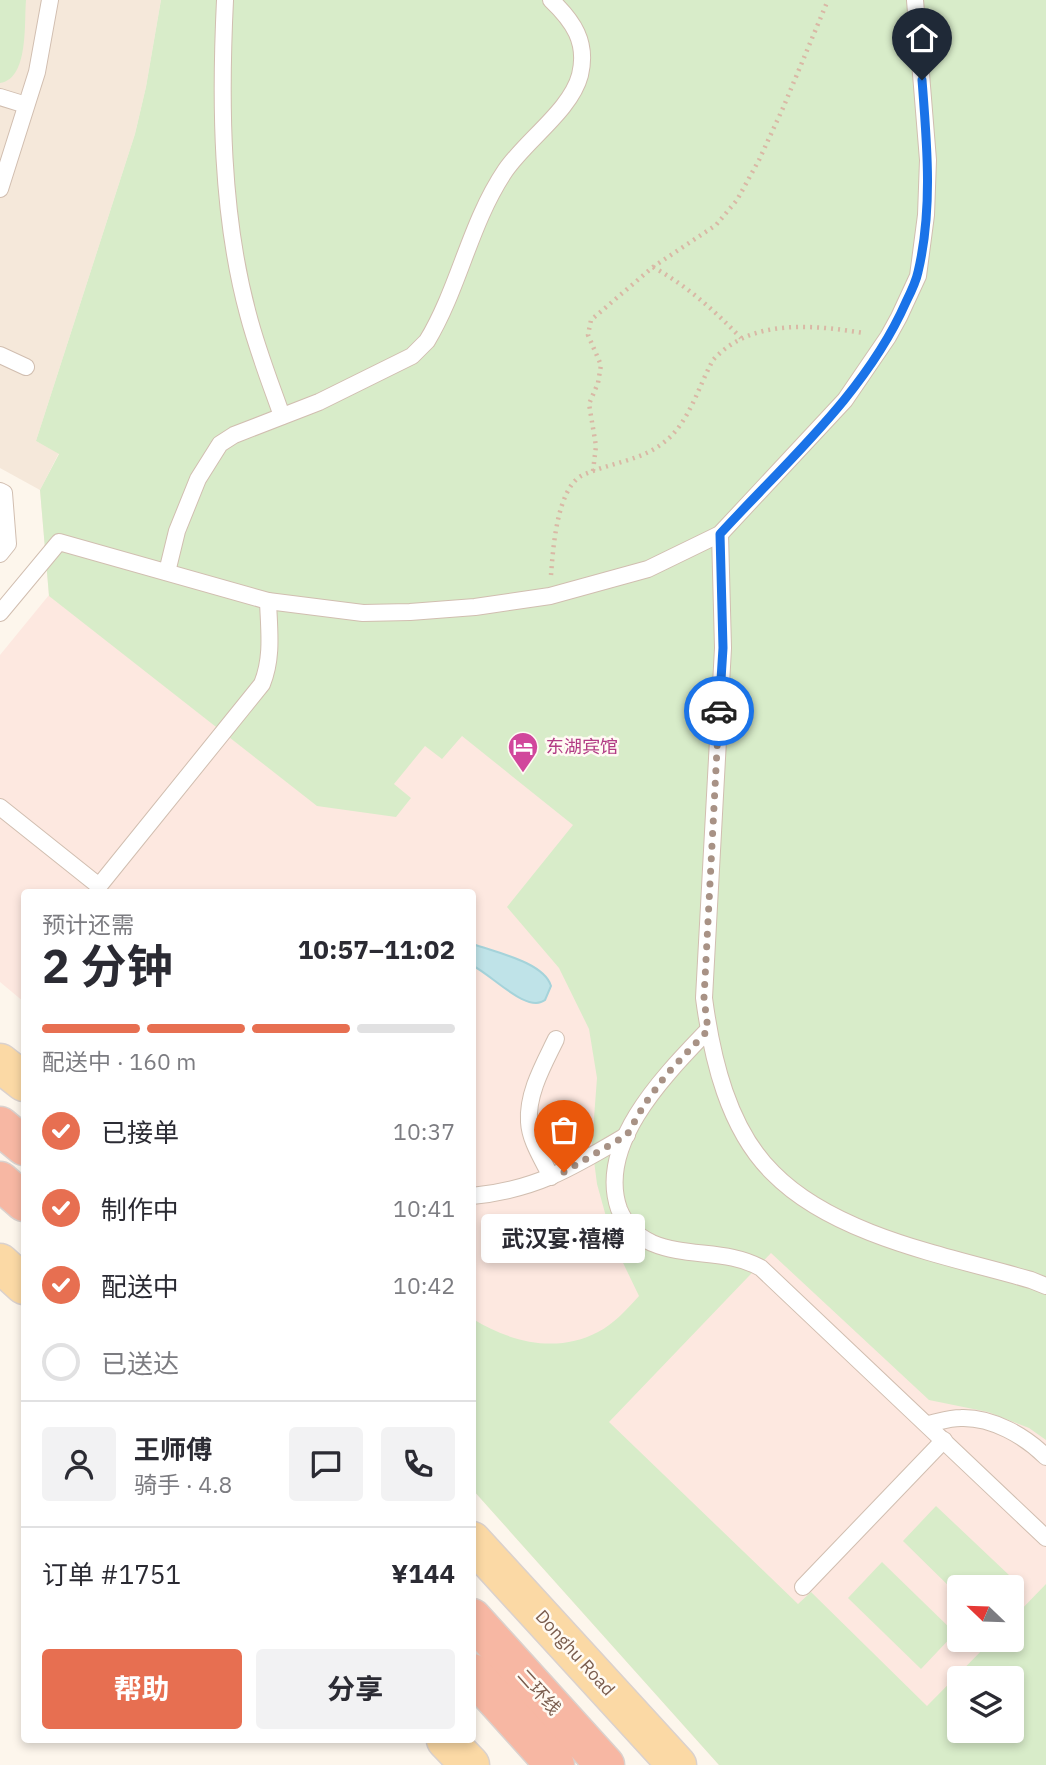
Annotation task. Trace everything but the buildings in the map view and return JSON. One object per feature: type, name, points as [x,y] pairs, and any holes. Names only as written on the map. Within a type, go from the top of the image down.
[{"type":"highway","points":[[0,1126],[21,1144]]},
{"type":"highway","points":[[0,1181],[21,1199]]},
{"type":"highway","name":"二环线","points":[[476,1622],[605,1765]]},
{"type":"highway","name":"二环线","points":[[476,1677],[555,1765]]},
{"type":"main road","points":[[0,1063],[21,1080]]},
{"type":"main road","points":[[0,1262],[21,1281]]},
{"type":"main road","name":"Donghu Road","points":[[476,1545],[677,1765]]},
{"type":"main road","points":[[449,1743],[470,1765]]},
{"type":"lane","points":[[0,189],[37,72],[50,0]]},
{"type":"lane","points":[[225,0],[224,121],[235,253],[248,314],[282,416]]},
{"type":"lane","points":[[167,572],[177,531],[198,479],[220,444],[234,435],[319,402],[412,356],[427,341],[491,194],[520,151],[572,95],[580,75],[583,54],[580,35],[567,15],[551,0]]},
{"type":"lane","points":[[0,613],[7,592],[59,542],[268,601],[353,612],[410,612],[475,607],[550,596],[648,569],[720,534],[845,400],[888,337],[918,275],[926,215],[928,160],[915,0]]},
{"type":"lane","points":[[0,97],[26,105]]},
{"type":"lane","points":[[0,355],[26,367]]},
{"type":"lane","points":[[0,491],[4,493],[8,544],[0,554]]},
{"type":"lane","points":[[720,534],[723,648],[704,998],[708,1030],[726,1095],[738,1123],[771,1172],[795,1194],[848,1224],[1046,1286]]},
{"type":"lane","points":[[0,807],[99,886],[262,684],[270,653],[268,601]]},
{"type":"lane","points":[[708,1030],[666,1075],[627,1135],[615,1175],[615,1189],[622,1216],[634,1231],[654,1244],[684,1252],[739,1259],[761,1268],[1043,1529]]},
{"type":"lane","points":[[551,1177],[533,1140],[528,1122],[534,1087],[555,1039]]},
{"type":"lane","points":[[476,1195],[517,1190],[551,1177],[627,1135]]},
{"type":"lane","points":[[927,1424],[962,1418],[985,1421],[1017,1435],[1046,1457]]},
{"type":"lane","points":[[803,1587],[944,1440]]},
{"type":"path","points":[[593,471],[596,446],[589,404],[598,383],[601,365],[589,338],[589,325],[595,314],[653,267],[702,236],[737,200],[783,108],[828,0]]},
{"type":"path","points":[[653,267],[683,284],[741,338]]},
{"type":"path","points":[[550,596],[558,518],[573,484],[580,476],[639,456],[663,444],[680,424],[713,360],[721,350],[741,338],[764,330],[799,326],[835,328],[888,337]]},
{"type":"shaded area","points":[[0,0],[161,0],[135,134],[36,441],[59,453],[40,490],[0,468]]},
{"type":"shaded area","name":"东湖宾馆","points":[[161,0],[1046,0],[1046,1765],[719,1765],[476,1493],[476,889],[21,889],[21,1000],[0,982],[0,655],[49,595],[40,490],[59,454],[36,441],[135,134]]},
{"type":"green space","points":[[0,0],[26,0],[25,35],[20,61],[16,72],[0,83]]},
{"type":"green space","name":"东湖宾馆","points":[[161,0],[1046,0],[1046,1440],[1029,1428],[988,1412],[929,1400],[771,1253],[609,1422],[798,1604],[811,1592],[927,1706],[947,1686],[947,1743],[1024,1743],[1024,1666],[966,1666],[980,1652],[1024,1652],[1024,1607],[1046,1584],[1046,1765],[719,1765],[476,1493],[476,1321],[518,1339],[550,1344],[566,1342],[582,1339],[604,1329],[639,1296],[613,1242],[597,1184],[592,1145],[597,1078],[589,1029],[559,968],[507,907],[573,825],[462,736],[442,759],[425,746],[394,784],[411,798],[396,817],[317,806],[49,596],[40,490],[59,454],[36,441],[135,134]]},
{"type":"green space","points":[[936,1506],[1009,1575],[947,1575],[947,1584],[903,1541]]},
{"type":"green space","points":[[882,1562],[947,1625],[947,1641],[921,1669],[848,1598]]},
{"type":"water","points":[[476,945],[529,964],[539,970],[551,986],[545,1000],[529,1002],[519,998],[476,968]]},
{"type":"way so far","points":[[564,1172],[627,1135],[666,1075],[708,1030],[704,998],[719,711]]},
{"type":"place","name":"东湖宾馆","points":[[523,774]]},
{"type":"place","name":"武汉宴·禧樽","points":[[564,1172]]},
{"type":"route","points":[[719,711],[723,648],[720,534],[845,400],[888,337],[918,275],[924,246],[928,160],[922,80]]}]
